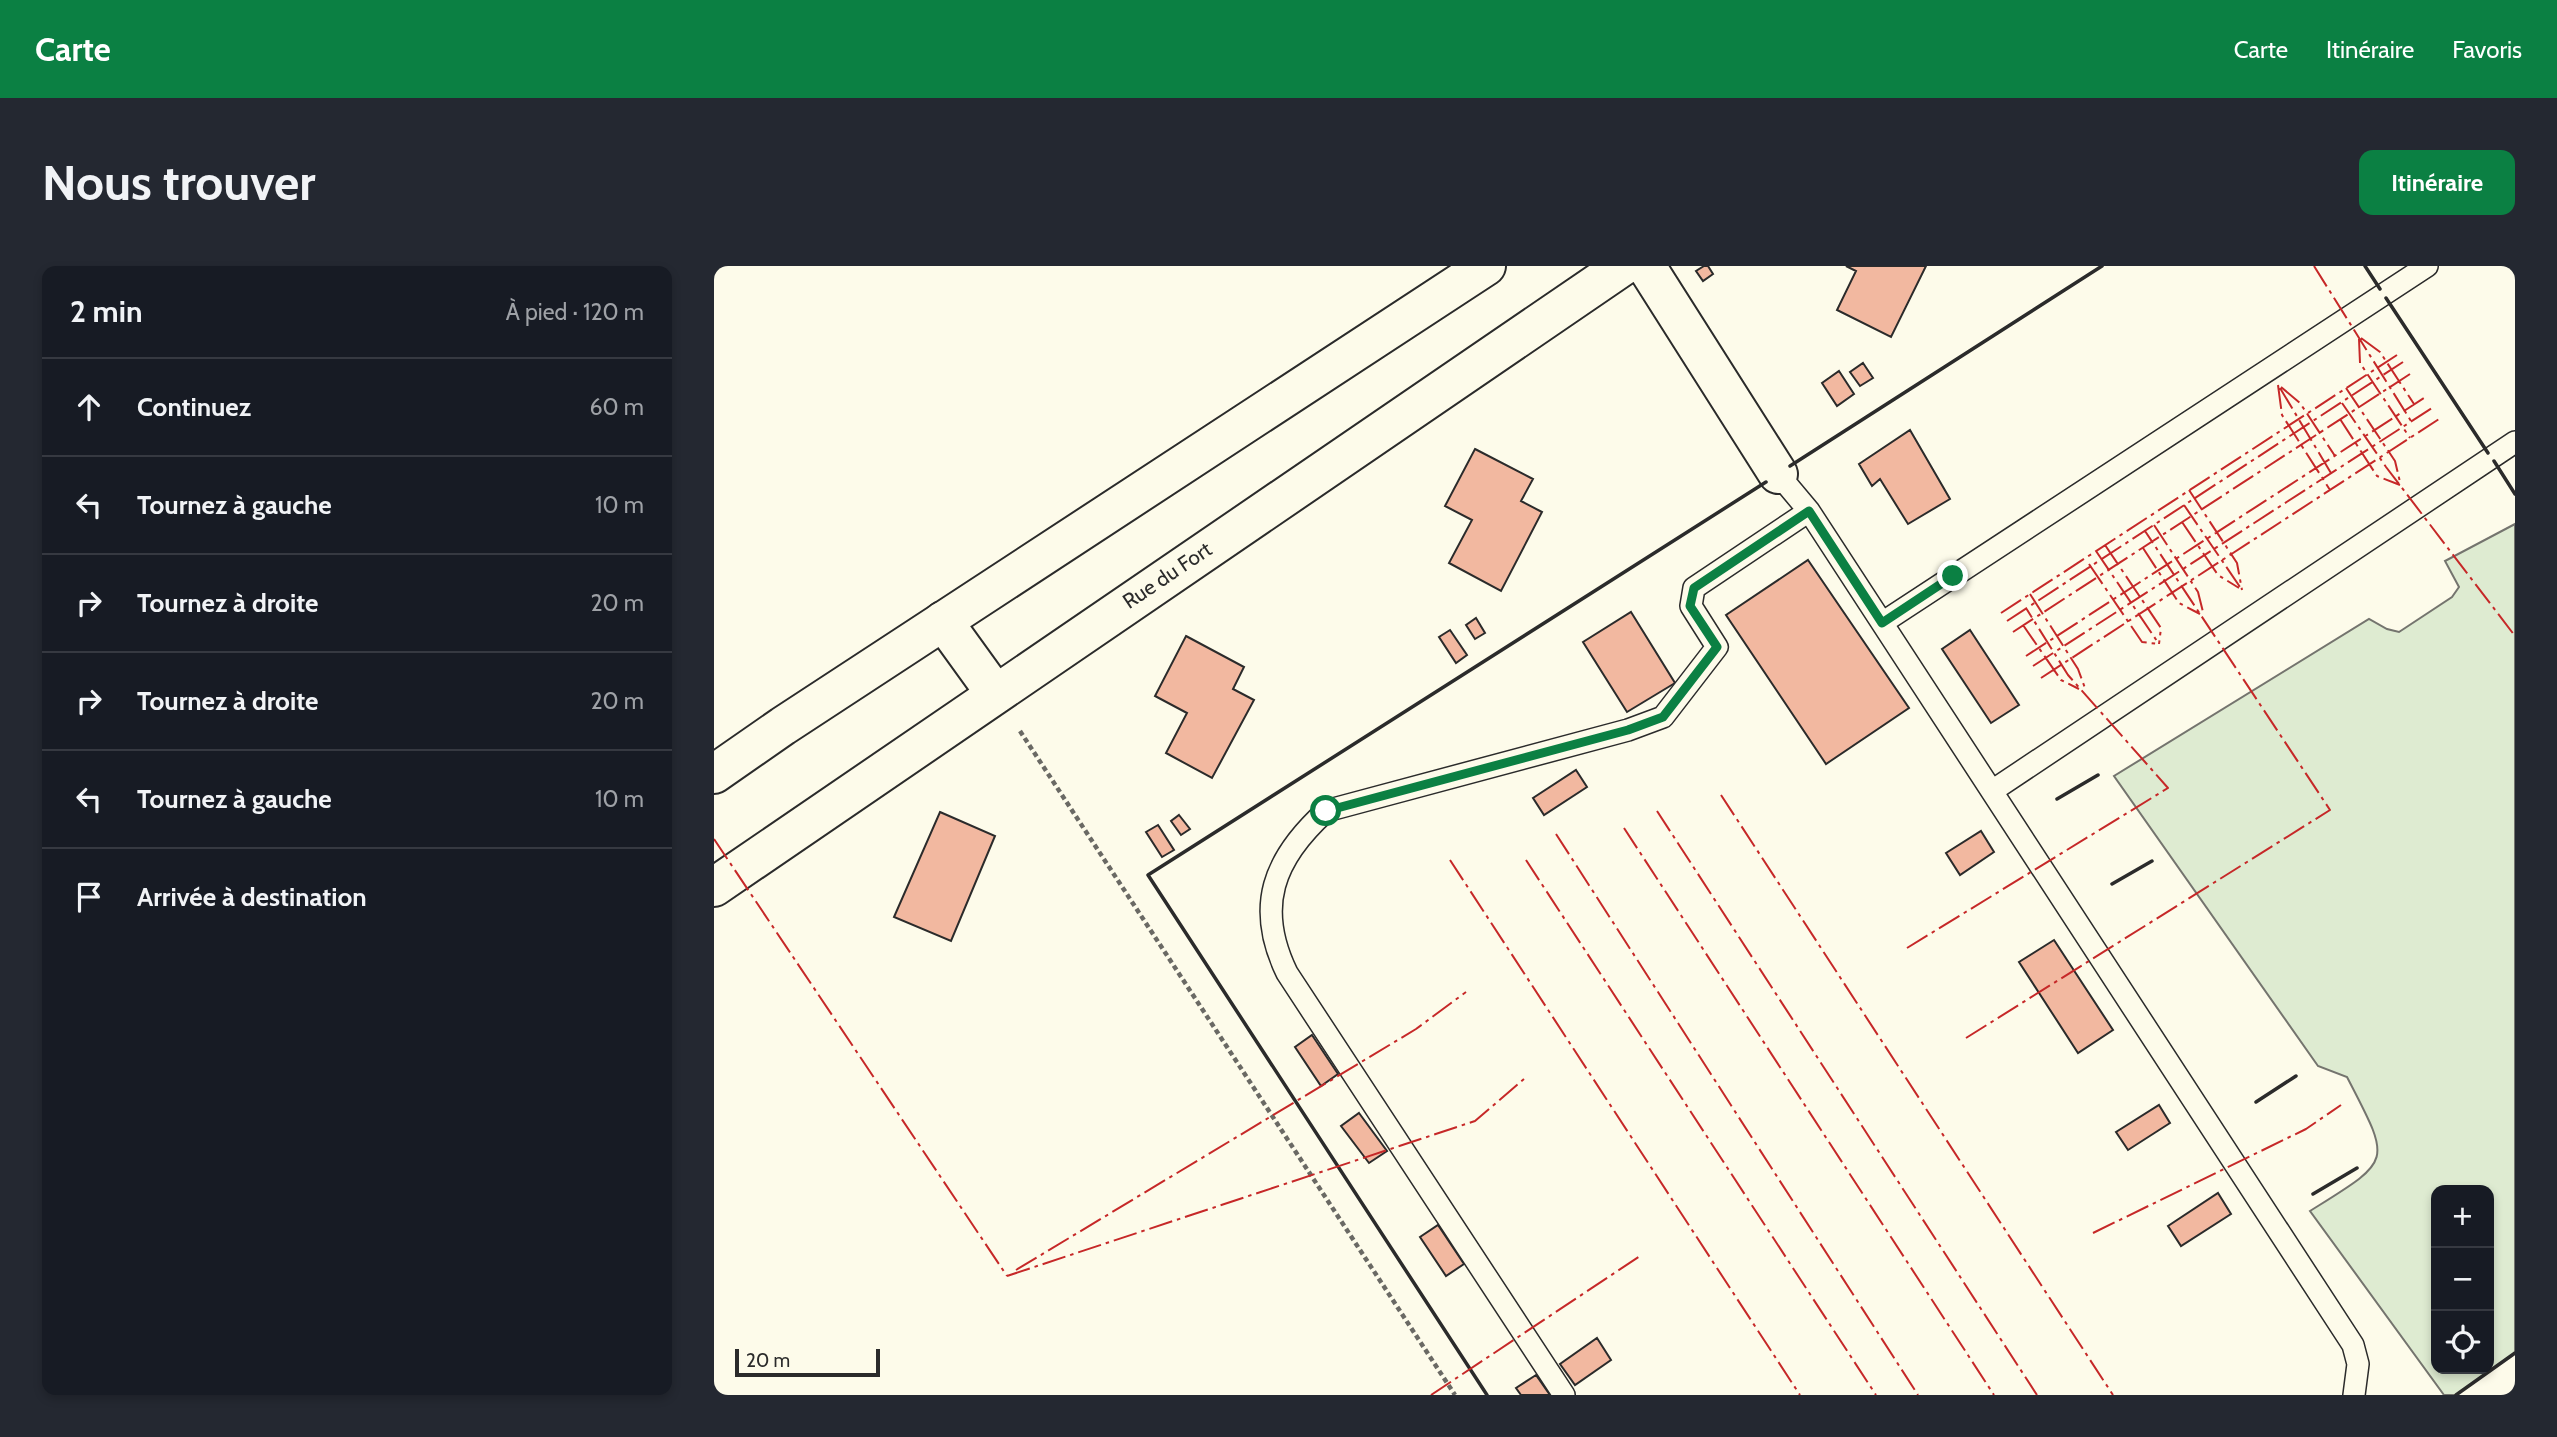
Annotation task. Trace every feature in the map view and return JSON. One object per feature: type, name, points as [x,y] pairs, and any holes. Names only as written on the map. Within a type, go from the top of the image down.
[{"type":"street","points":[[714,774],[1486,266]]},
{"type":"street","name":"Rue du Fort","points":[[714,887],[1623,266]]},
{"type":"street","points":[[1646,266],[1778,474]]},
{"type":"street","points":[[943,621],[995,693]]},
{"type":"lane","points":[[1882,623],[2427,266]]},
{"type":"lane","points":[[1992,791],[2515,442]]},
{"type":"lane","points":[[1778,474],[1809,511],[2353,1345],[2358,1364],[2354,1395]]},
{"type":"lane","points":[[1564,1395],[1287,974],[1274,946],[1270,911],[1273,887],[1282,861],[1301,833],[1326,811],[1628,730],[1663,717],[1717,647],[1690,606],[1694,588],[1809,511]]},
{"type":"path","points":[[995,693],[1455,1395]]},
{"type":"green space","points":[[2515,524],[2515,1353],[2494,1368],[2494,1185],[2431,1185],[2431,1374],[2486,1374],[2456,1395],[2444,1395],[2310,1211],[2357,1180],[2370,1169],[2376,1157],[2377,1144],[2372,1127],[2347,1077],[2318,1066],[2114,776],[2369,619],[2399,632],[2452,597],[2459,587],[2445,561]]},
{"type":"building","points":[[1708,266],[1713,274],[1703,281],[1696,271]]},
{"type":"building","points":[[1846,266],[1926,266],[1891,337],[1837,310],[1856,271]]},
{"type":"building","points":[[1863,363],[1873,378],[1860,386],[1850,372]]},
{"type":"building","points":[[1839,371],[1854,394],[1837,406],[1822,383]]},
{"type":"building","points":[[1910,430],[1950,499],[1908,524],[1880,479],[1872,486],[1859,464]]},
{"type":"building","points":[[1475,449],[1533,479],[1521,501],[1542,512],[1501,591],[1449,563],[1472,520],[1445,506]]},
{"type":"building","points":[[1808,560],[1909,708],[1826,764],[1726,615]]},
{"type":"building","points":[[1631,612],[1675,683],[1627,712],[1583,642]]},
{"type":"building","points":[[1476,618],[1485,633],[1475,639],[1466,625]]},
{"type":"building","points":[[1450,630],[1467,655],[1456,663],[1439,637]]},
{"type":"building","points":[[1970,630],[2019,705],[1991,723],[1942,649]]},
{"type":"building","points":[[1186,636],[1244,667],[1233,689],[1254,700],[1212,778],[1166,753],[1187,713],[1155,696]]},
{"type":"building","points":[[1576,770],[1587,787],[1544,815],[1533,798]]},
{"type":"building","points":[[940,812],[995,836],[951,941],[894,917]]},
{"type":"building","points":[[1179,815],[1190,829],[1181,835],[1171,821]]},
{"type":"building","points":[[1158,825],[1174,850],[1162,857],[1146,832]]},
{"type":"building","points":[[1981,831],[1994,852],[1960,875],[1946,853]]},
{"type":"building","points":[[2054,940],[2113,1030],[2078,1053],[2019,962]]},
{"type":"building","points":[[1312,1035],[1338,1074],[1321,1086],[1295,1047]]},
{"type":"building","points":[[2159,1105],[2170,1123],[2128,1150],[2116,1132]]},
{"type":"building","points":[[1359,1113],[1387,1151],[1369,1163],[1341,1126]]},
{"type":"building","points":[[2218,1193],[2231,1214],[2181,1246],[2168,1226]]},
{"type":"building","points":[[1438,1225],[1464,1264],[1446,1276],[1420,1237]]},
{"type":"building","points":[[1597,1338],[1611,1360],[1575,1385],[1560,1364]]},
{"type":"building","points":[[1536,1375],[1550,1395],[1521,1395],[1516,1388]]},
{"type":"wall","points":[[1790,466],[2102,266]]},
{"type":"wall","points":[[2365,266],[2380,289]]},
{"type":"wall","points":[[2386,298],[2488,453]]},
{"type":"wall","points":[[2494,461],[2515,494]]},
{"type":"wall","points":[[1487,1395],[1148,875],[1766,482]]},
{"type":"wall","points":[[2057,799],[2098,775]]},
{"type":"wall","points":[[2112,884],[2152,861]]},
{"type":"wall","points":[[2256,1102],[2296,1076]]},
{"type":"wall","points":[[2313,1194],[2357,1168]]},
{"type":"wall","points":[[2456,1395],[2515,1353]]},
{"type":"power","points":[[2314,266],[2411,421]]},
{"type":"power","points":[[2361,338],[2380,352],[2414,404]]},
{"type":"power","points":[[2359,339],[2360,363],[2410,438]]},
{"type":"power","points":[[2001,613],[2397,355]]},
{"type":"power","points":[[2007,621],[2403,362]]},
{"type":"power","points":[[2013,632],[2410,374]]},
{"type":"power","points":[[2278,385],[2282,415],[2330,490]]},
{"type":"power","points":[[2281,387],[2300,403],[2335,456]]},
{"type":"power","points":[[2280,388],[2331,473]]},
{"type":"power","points":[[2346,388],[2395,461],[2400,482]]},
{"type":"power","points":[[2026,656],[2424,398]]},
{"type":"power","points":[[2342,403],[2386,467],[2515,636]]},
{"type":"power","points":[[2033,666],[2432,408]]},
{"type":"power","points":[[2340,419],[2377,476],[2400,485]]},
{"type":"power","points":[[2041,678],[2439,419]]},
{"type":"power","points":[[2189,490],[2237,563],[2242,590]]},
{"type":"power","points":[[2184,505],[2240,587]]},
{"type":"power","points":[[2182,522],[2218,575],[2239,588]]},
{"type":"power","points":[[2154,525],[2198,592],[2203,612]]},
{"type":"power","points":[[1966,1038],[2330,810],[2145,531]]},
{"type":"power","points":[[2105,545],[2161,628],[2159,644]]},
{"type":"power","points":[[2143,548],[2179,603],[2200,614]]},
{"type":"power","points":[[2096,551],[2159,644]]},
{"type":"power","points":[[2089,564],[2142,642],[2159,644]]},
{"type":"power","points":[[2030,594],[2078,669],[2085,688]]},
{"type":"power","points":[[1907,948],[2168,788],[2068,675],[2026,608]]},
{"type":"power","points":[[2023,625],[2061,680],[2079,689]]},
{"type":"power","points":[[1721,795],[2113,1395]]},
{"type":"power","points":[[1657,811],[2037,1395]]},
{"type":"power","points":[[1624,828],[1994,1395]]},
{"type":"power","points":[[1556,834],[1918,1395]]},
{"type":"power","points":[[714,839],[1007,1276]]},
{"type":"power","points":[[1450,860],[1800,1395]]},
{"type":"power","points":[[1526,860],[1876,1395]]},
{"type":"power","points":[[1016,1270],[1416,1029],[1466,992]]},
{"type":"power","points":[[1007,1276],[1475,1121],[1524,1079]]},
{"type":"power","points":[[2093,1233],[2306,1129],[2341,1105]]},
{"type":"power","points":[[1431,1395],[1640,1256]]},
{"type":"route","points":[[1326,811],[1628,730],[1663,717],[1717,647],[1690,606],[1694,588],[1809,511],[1882,623],[1953,576]]}]
